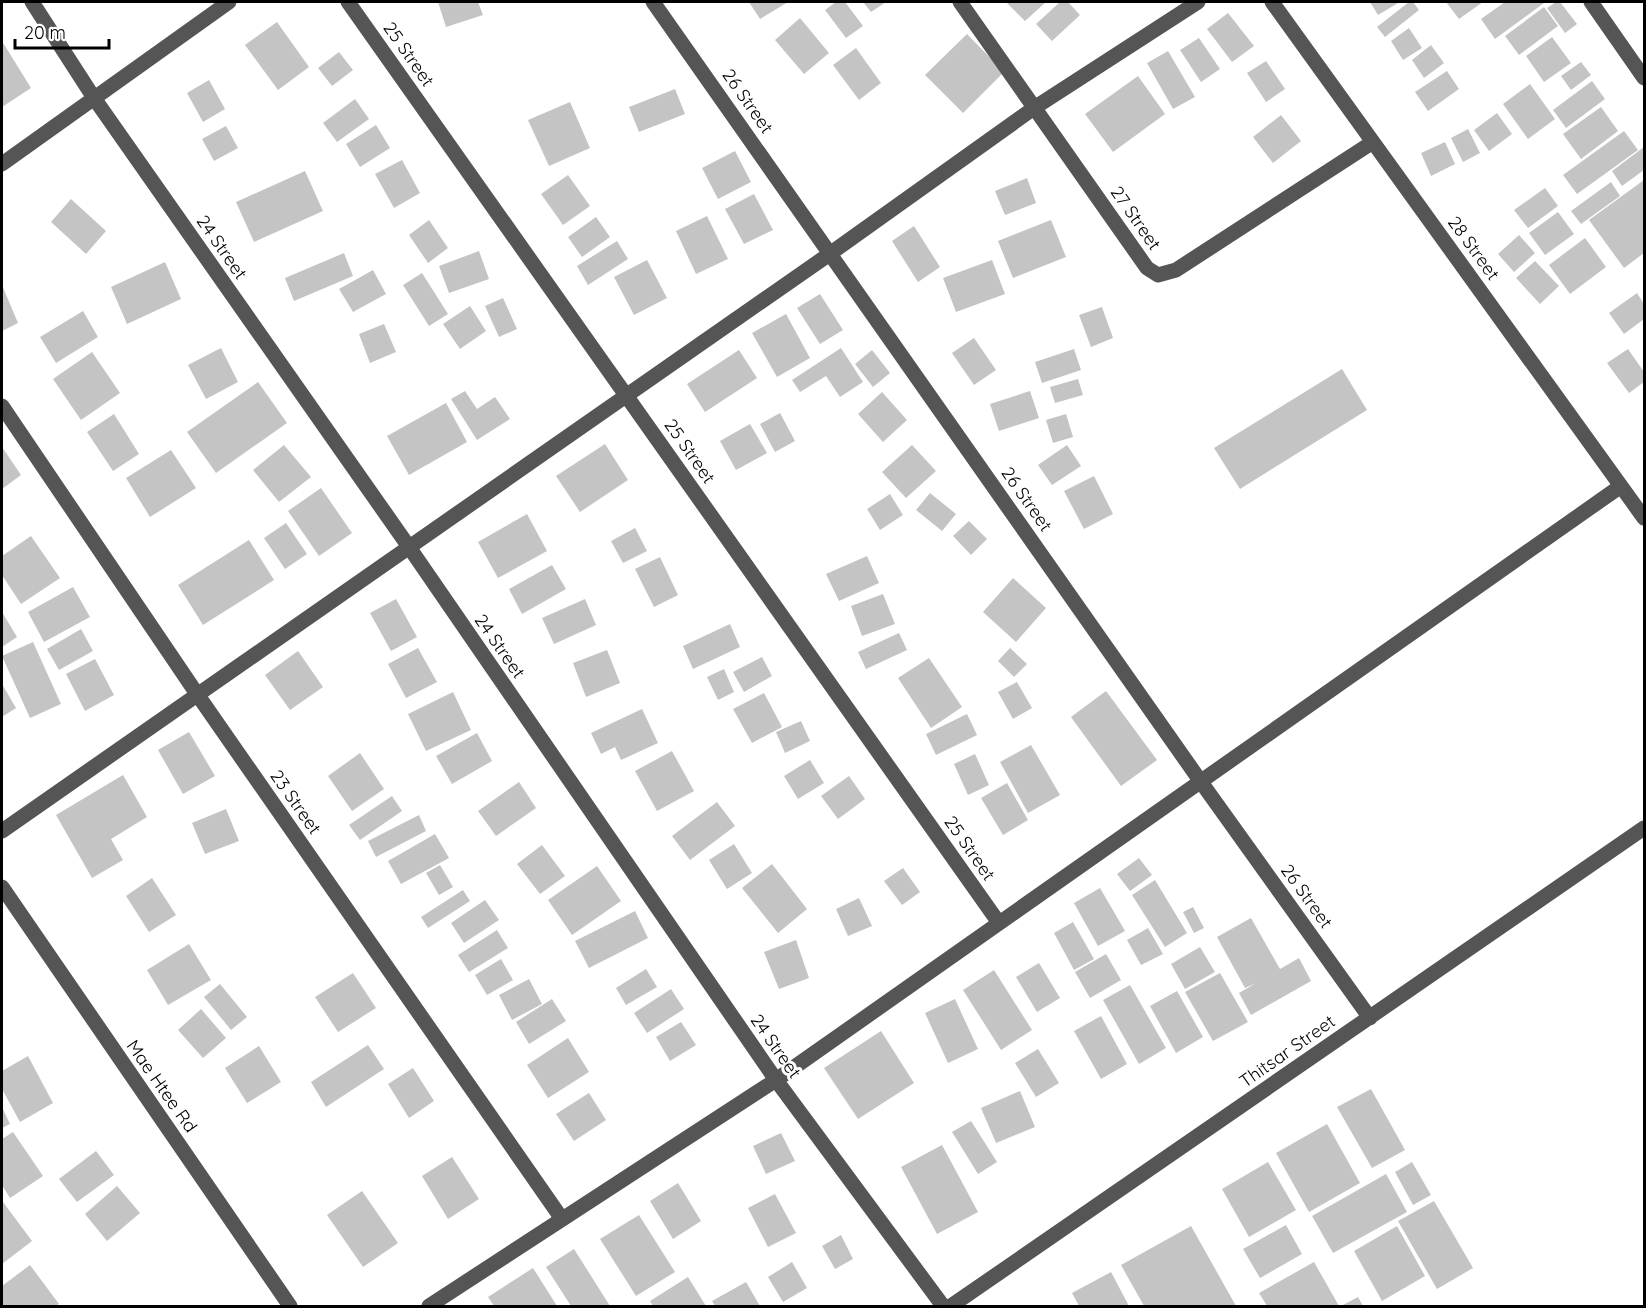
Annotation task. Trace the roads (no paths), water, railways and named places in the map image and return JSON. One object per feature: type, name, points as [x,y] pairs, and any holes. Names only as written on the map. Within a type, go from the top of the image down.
[{"type":"street","name":"24 Street","points":[[32,2],[94,98],[409,547],[776,1080],[943,1306]]},
{"type":"street","points":[[2,164],[229,2]]},
{"type":"street","name":"25 Street","points":[[348,2],[999,923]]},
{"type":"street","name":"26 Street","points":[[653,2],[1201,782],[1370,1018]]},
{"type":"street","name":"27 Street","points":[[960,2],[1147,268],[1158,275],[1176,270],[1373,142]]},
{"type":"street","points":[[2,831],[627,396],[1034,108],[1198,2]]},
{"type":"street","name":"28 Street","points":[[1272,2],[1644,518]]},
{"type":"street","points":[[1591,2],[1644,78]]},
{"type":"street","name":"23 Street","points":[[2,406],[197,694],[562,1219]]},
{"type":"street","points":[[429,1306],[776,1080],[1621,486]]},
{"type":"street","name":"Thitsar Street","points":[[951,1306],[1644,828]]},
{"type":"street","name":"Mae Htee Rd","points":[[2,887],[290,1306]]}]
